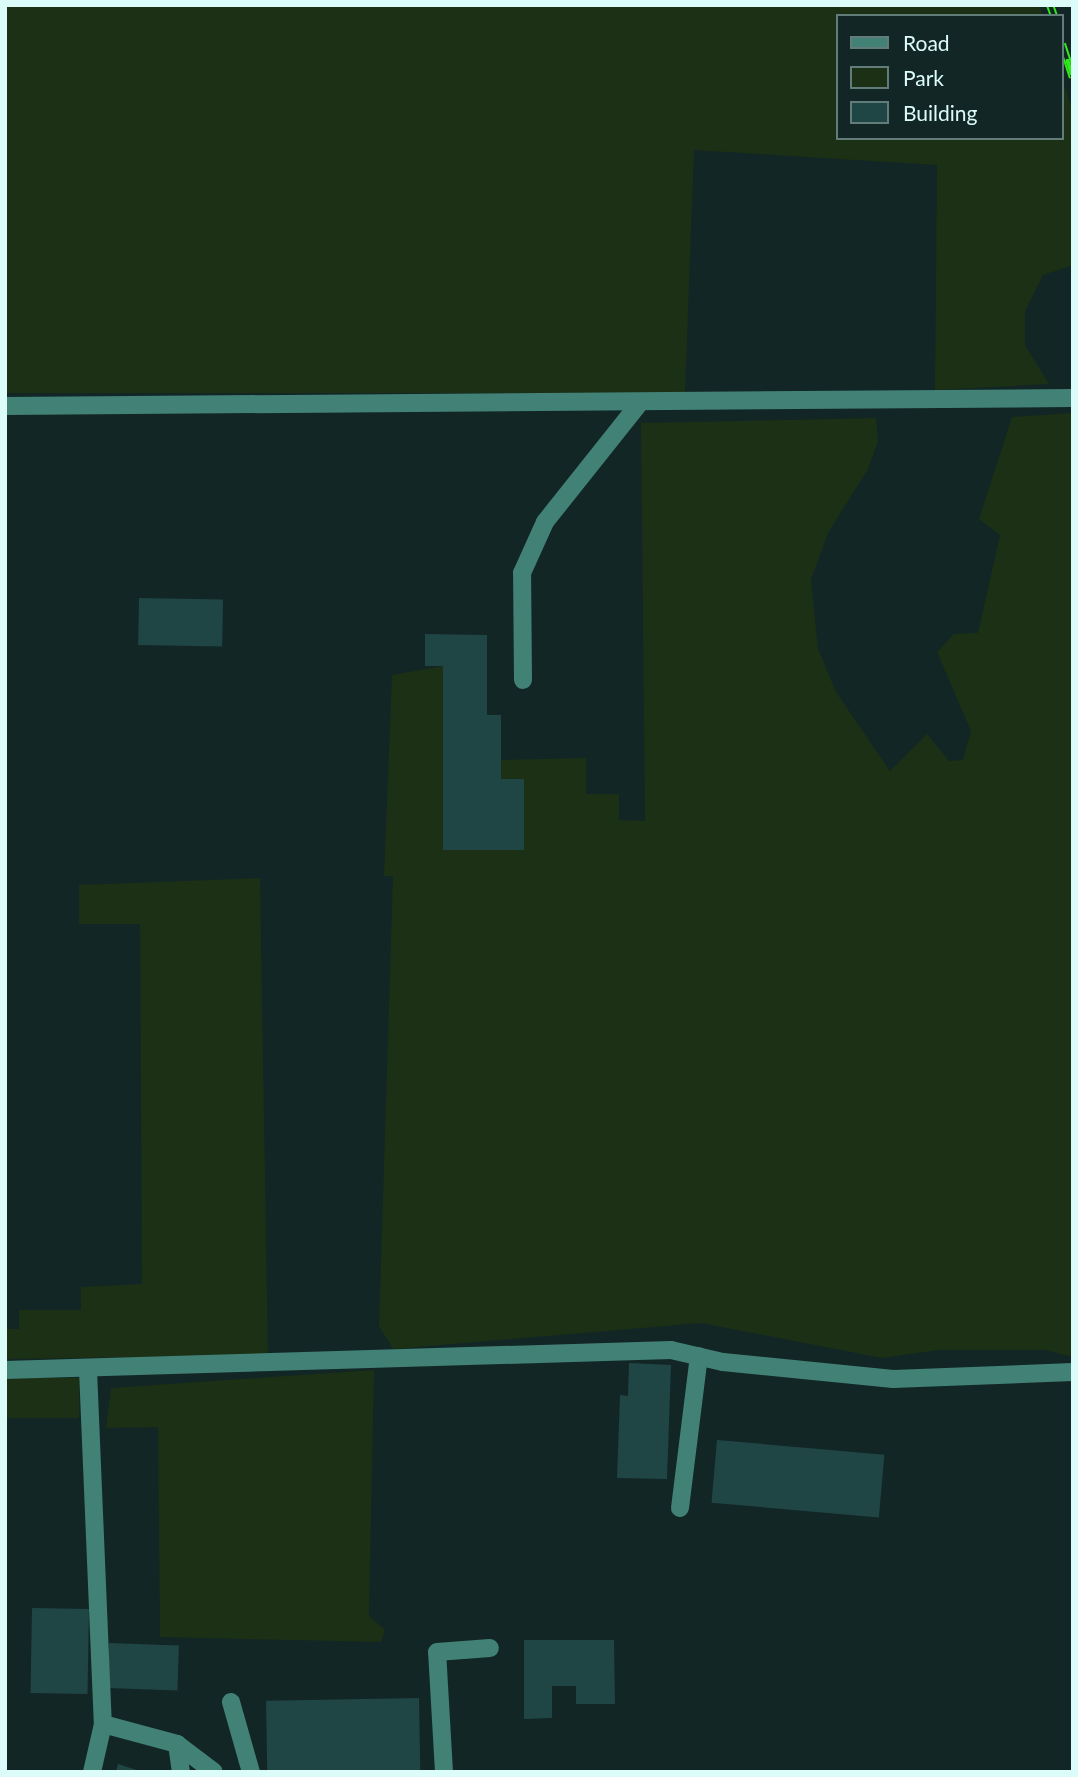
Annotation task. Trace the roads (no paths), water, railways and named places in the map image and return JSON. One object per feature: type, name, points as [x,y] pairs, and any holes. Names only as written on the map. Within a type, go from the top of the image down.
[{"type":"street","points":[[5,406],[638,405],[1073,398]]},
{"type":"street","points":[[523,680],[522,573],[545,522],[638,405]]},
{"type":"street","points":[[5,1370],[88,1370],[671,1350],[699,1356],[892,1379],[1073,1372]]},
{"type":"street","points":[[680,1508],[699,1356]]},
{"type":"street","points":[[88,1370],[103,1724],[92,1772]]},
{"type":"street","points":[[444,1772],[437,1652],[490,1648]]},
{"type":"street","points":[[231,1702],[251,1772]]},
{"type":"street","points":[[103,1724],[177,1744],[214,1772]]},
{"type":"street","points":[[177,1744],[181,1772]]},
{"type":"railway","points":[[1050,5],[1053,14]]},
{"type":"railway","points":[[1064,50],[1073,77]]}]
